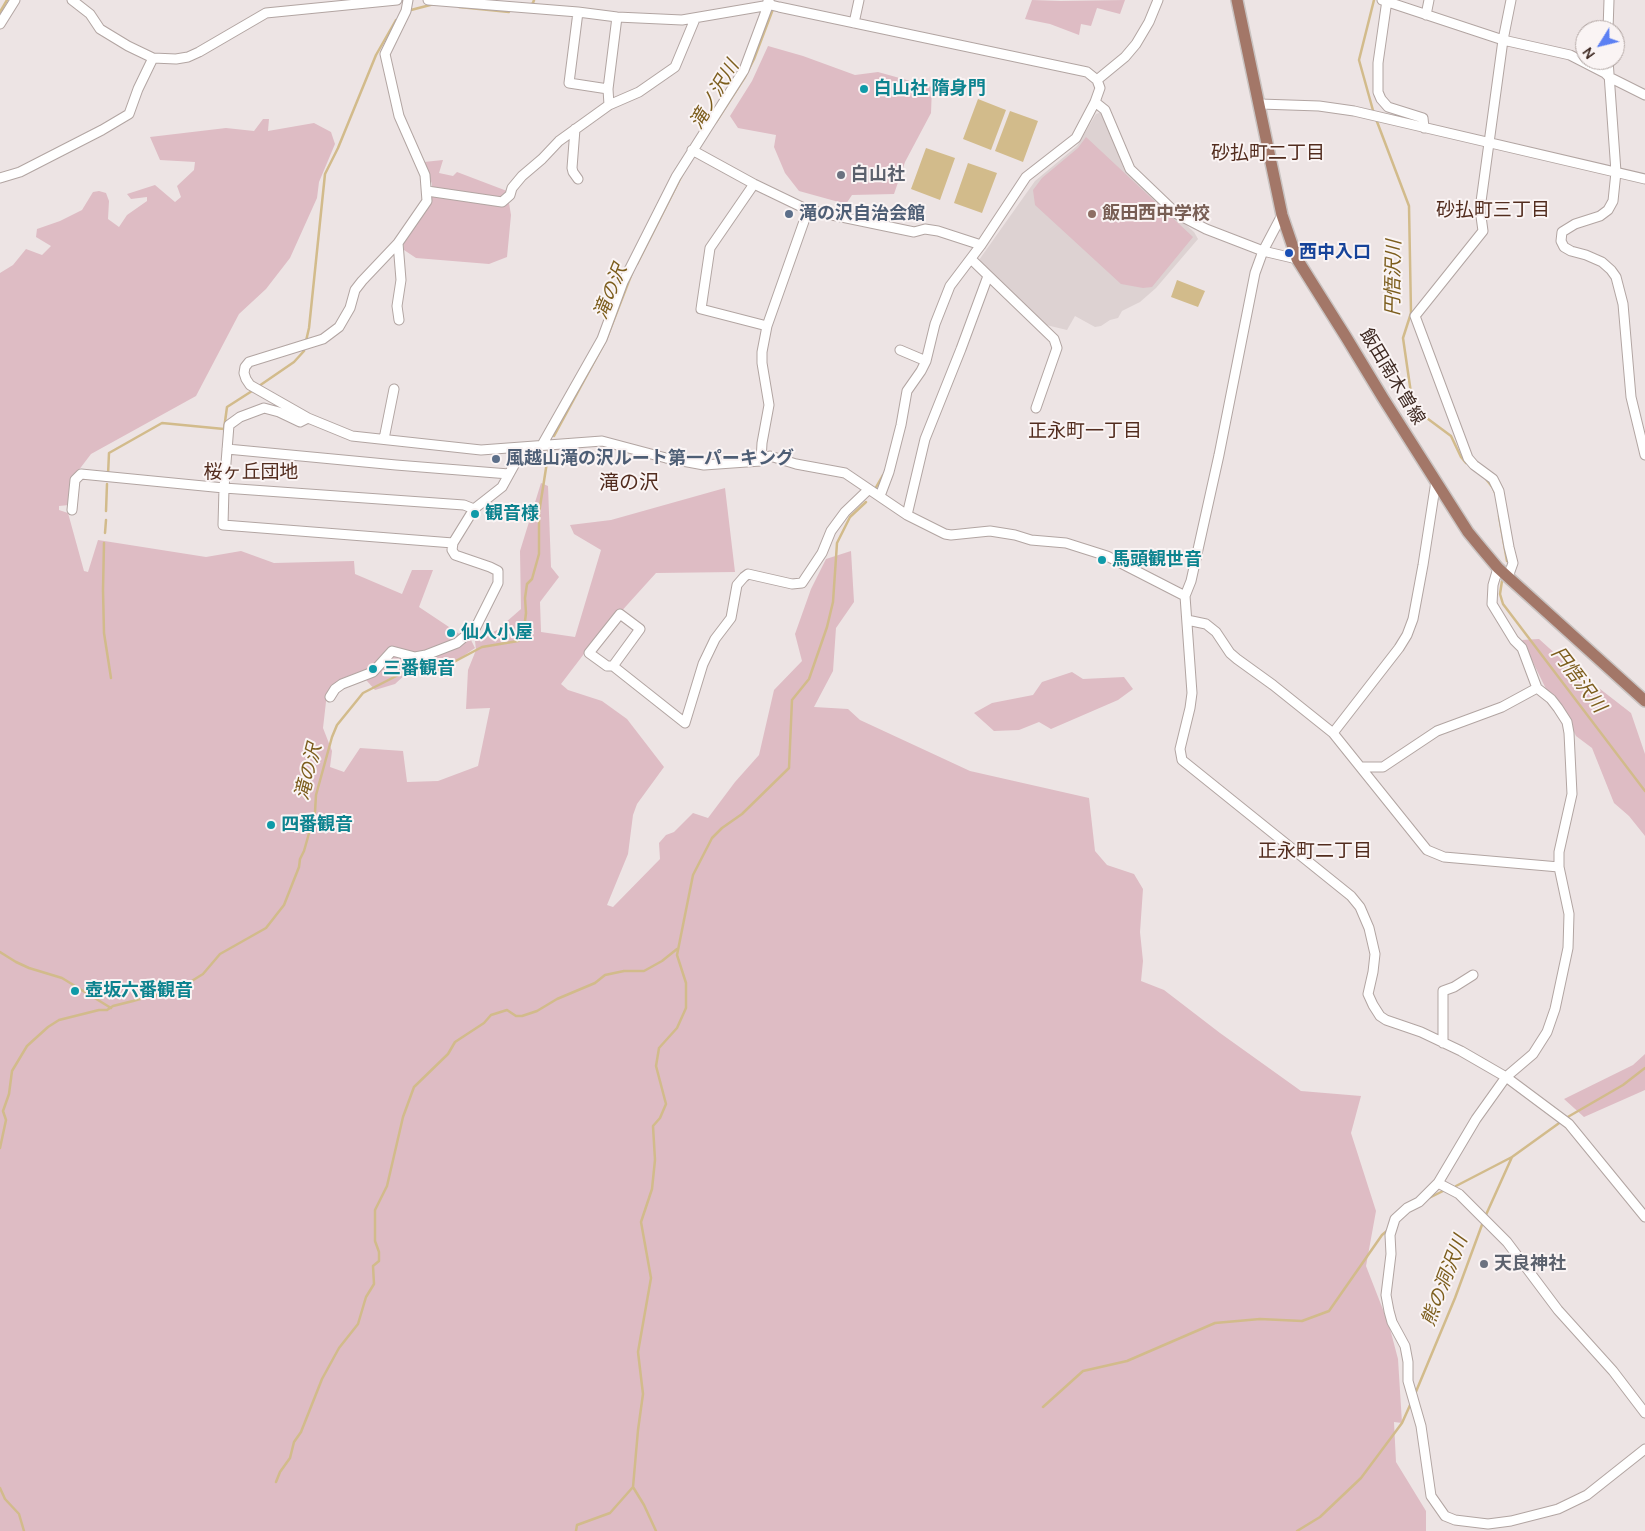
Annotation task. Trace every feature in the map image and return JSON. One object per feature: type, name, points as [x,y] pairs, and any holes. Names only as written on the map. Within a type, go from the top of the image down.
[{"type":"main road","name":"飯田南木曽線","points":[[1237,0],[1282,215],[1297,259],[1468,532],[1498,568],[1645,701]]},
{"type":"street","points":[[1,21],[15,0]]},
{"type":"street","points":[[72,0],[90,14],[100,28],[128,46],[153,58],[176,59],[188,57],[266,13],[397,0]]},
{"type":"street","points":[[408,0],[406,11],[384,54],[400,116],[425,175],[427,201],[398,243],[355,290],[344,320],[333,333],[323,339],[249,362],[245,367],[246,379],[250,385],[308,418],[352,436],[481,450],[602,441],[666,458],[704,465],[761,461],[770,456],[796,464],[845,473],[907,515],[928,527],[951,535],[990,531],[1031,540],[1066,543],[1107,556],[1185,596]]},
{"type":"street","points":[[428,0],[464,1],[617,17],[682,20],[771,4],[1087,72],[1097,80],[1100,88],[1095,102],[1076,138],[1026,177],[982,245],[950,286],[935,324],[926,362],[907,391],[901,425],[889,472],[880,496]]},
{"type":"street","points":[[854,22],[859,0]]},
{"type":"street","points":[[1097,80],[1125,57],[1136,44],[1149,22],[1158,0]]},
{"type":"street","points":[[1426,15],[1429,0]]},
{"type":"street","points":[[1508,577],[1513,563],[1499,491],[1493,479],[1474,465],[1468,458],[1415,316],[1483,231],[1480,209],[1510,0]]},
{"type":"street","points":[[1609,20],[1610,0]]},
{"type":"street","points":[[1424,128],[1423,118],[1388,107],[1381,100],[1378,92],[1378,63],[1385,1],[1503,40],[1570,55],[1604,73],[1609,78],[1645,95]]},
{"type":"street","points":[[542,444],[602,339],[623,282],[676,176],[744,70],[771,4]]},
{"type":"street","points":[[578,12],[569,84],[608,89]]},
{"type":"street","points":[[609,105],[608,89],[617,17]]},
{"type":"street","points":[[427,191],[502,202],[510,195],[512,188],[522,176],[559,141],[609,105],[639,92],[675,66],[694,19]]},
{"type":"street","points":[[0,178],[20,172],[129,114],[138,89],[153,58]]},
{"type":"street","points":[[1609,70],[1616,172],[1613,201],[1608,210],[1600,216],[1575,224],[1562,232],[1561,241],[1564,247],[1571,251],[1602,262],[1616,277],[1623,304],[1631,397],[1641,422],[1645,456]]},
{"type":"street","points":[[1095,102],[1105,110],[1130,169],[1177,214],[1206,229],[1263,251],[1297,259]]},
{"type":"street","points":[[1260,104],[1319,106],[1371,115],[1645,180]]},
{"type":"street","points":[[575,129],[572,168],[578,179]]},
{"type":"street","points":[[692,150],[754,184],[808,210],[914,232],[925,230],[938,231],[982,245]]},
{"type":"street","points":[[754,184],[710,248],[701,309],[768,326]]},
{"type":"street","points":[[761,461],[762,443],[769,404],[762,352],[768,326],[808,210]]},
{"type":"street","points":[[1282,215],[1263,251],[1255,273],[1219,455],[1191,581],[1185,596],[1192,693],[1180,749],[1182,760],[1351,896],[1360,907],[1369,928],[1375,954],[1374,972],[1368,994],[1380,1016],[1386,1020],[1421,1032],[1506,1077],[1569,1124],[1645,1218]]},
{"type":"street","points":[[398,243],[401,280],[397,306],[399,320]]},
{"type":"street","points":[[971,260],[1054,339],[1057,348],[1036,408]]},
{"type":"street","points":[[907,515],[925,439],[988,276]]},
{"type":"street","points":[[900,350],[926,362]]},
{"type":"street","points":[[384,439],[394,389]]},
{"type":"street","points":[[308,418],[300,422],[279,412],[264,408],[240,417],[230,425],[224,488],[223,524],[453,543]]},
{"type":"street","points":[[330,697],[335,688],[373,672],[392,651],[416,656],[426,655],[458,643],[476,627],[498,583],[498,571],[455,555],[452,550],[453,543],[474,509],[502,487],[518,458],[529,447]]},
{"type":"street","points":[[227,449],[509,474]]},
{"type":"street","points":[[72,510],[75,480],[82,474],[224,488],[464,505],[474,509]]},
{"type":"street","points":[[1333,733],[1407,635],[1421,574],[1436,481]]},
{"type":"street","points":[[613,666],[640,629],[620,614],[589,653],[607,666],[613,666],[685,723],[703,664],[714,639],[731,618],[737,585],[748,574],[792,584],[802,583],[822,553],[831,531],[845,512],[868,490]]},
{"type":"street","points":[[1498,568],[1493,585],[1492,604],[1514,640],[1522,648],[1537,688],[1551,700],[1567,722],[1572,794],[1559,852],[1559,867],[1569,914],[1568,948],[1555,1008],[1547,1032],[1533,1054],[1506,1077],[1476,1119],[1438,1183],[1419,1202],[1407,1208],[1395,1219],[1390,1235],[1391,1254],[1386,1295],[1392,1322],[1406,1346],[1408,1362],[1406,1374],[1421,1426],[1431,1496],[1446,1516],[1455,1520],[1488,1524],[1511,1521],[1558,1509],[1587,1494],[1645,1449]]},
{"type":"street","points":[[1186,620],[1206,624],[1216,632],[1230,654],[1273,685],[1333,733],[1362,767],[1420,844],[1427,850],[1444,857],[1559,867]]},
{"type":"street","points":[[1362,767],[1383,767],[1437,731],[1502,707],[1537,688]]},
{"type":"street","points":[[1443,1043],[1443,991],[1474,975]]},
{"type":"street","points":[[1438,1183],[1459,1194],[1507,1242],[1558,1310],[1613,1371],[1645,1413]]},
{"type":"shaded area","points":[[1032,0],[1125,0],[1120,14],[1097,8],[1091,26],[1081,24],[1079,35],[1050,24],[1025,19]]},
{"type":"shaded area","points":[[768,46],[803,56],[855,75],[878,72],[932,87],[931,113],[905,162],[894,194],[852,195],[846,204],[799,191],[785,173],[774,147],[776,135],[738,128],[730,116],[752,81]]},
{"type":"shaded area","points":[[978,99],[1006,110],[991,150],[963,139]]},
{"type":"shaded area","points":[[1010,111],[1038,121],[1023,162],[995,151]]},
{"type":"shaded area","name":"飯田西中学校","points":[[1102,112],[1124,169],[1194,232],[1198,239],[1156,288],[1140,302],[1122,311],[1118,318],[1095,327],[1075,316],[1067,330],[1042,324],[979,260],[1035,181],[1077,146],[1096,114]]},
{"type":"shaded area","points":[[263,119],[269,119],[268,131],[314,123],[331,132],[335,144],[319,182],[317,198],[290,258],[266,289],[239,314],[196,396],[91,454],[72,479],[69,505],[59,506],[59,510],[68,513],[84,571],[88,572],[98,540],[206,557],[241,551],[274,563],[354,561],[355,574],[402,594],[412,570],[433,570],[419,607],[461,635],[470,638],[475,648],[443,670],[430,669],[419,662],[395,684],[375,690],[359,672],[341,679],[327,693],[323,728],[332,751],[330,767],[344,772],[360,748],[403,751],[407,782],[438,781],[478,766],[490,708],[466,709],[468,670],[476,650],[475,641],[497,630],[521,609],[520,551],[541,483],[548,486],[551,567],[559,577],[540,602],[541,632],[575,637],[601,550],[574,534],[570,525],[611,520],[725,488],[735,572],[656,573],[590,646],[561,684],[568,690],[602,701],[627,719],[664,767],[637,804],[633,815],[628,854],[607,905],[613,907],[660,859],[659,843],[666,835],[674,832],[693,813],[708,818],[735,782],[759,755],[774,690],[802,661],[795,634],[811,589],[826,559],[851,551],[854,602],[836,628],[833,671],[814,707],[848,709],[860,720],[970,771],[1089,798],[1095,851],[1107,865],[1134,874],[1143,889],[1140,932],[1143,961],[1141,981],[1164,990],[1301,1091],[1361,1096],[1351,1133],[1376,1211],[1366,1266],[1389,1325],[1398,1359],[1402,1423],[1394,1422],[1396,1462],[1426,1511],[1426,1531],[0,1531],[0,273],[13,265],[26,249],[42,255],[51,246],[36,237],[37,229],[60,221],[82,210],[93,192],[106,193],[109,201],[108,219],[119,227],[127,215],[147,201],[147,197],[131,199],[127,194],[155,185],[175,202],[181,197],[177,186],[194,170],[195,162],[160,160],[150,137],[226,128],[254,131]]},
{"type":"shaded area","points":[[1086,137],[1193,237],[1152,287],[1143,288],[1121,284],[1035,205],[1033,190],[1042,178],[1078,148]]},
{"type":"shaded area","points":[[926,148],[955,158],[940,200],[911,189]]},
{"type":"shaded area","points":[[443,160],[439,173],[453,176],[457,172],[507,191],[511,215],[507,257],[489,264],[416,258],[404,250],[403,243],[432,201],[432,184],[424,162]]},
{"type":"shaded area","points":[[968,163],[997,173],[982,213],[954,203]]},
{"type":"shaded area","points":[[1177,280],[1205,291],[1198,307],[1171,297]]},
{"type":"shaded area","points":[[1539,639],[1631,713],[1645,754],[1645,836],[1629,816],[1614,803],[1592,748],[1576,736],[1565,715],[1547,691],[1522,640]]},
{"type":"shaded area","points":[[1072,672],[1083,679],[1124,677],[1133,689],[1118,700],[1051,729],[1039,722],[1019,730],[994,731],[974,713],[992,703],[1033,695],[1042,682]]},
{"type":"shaded area","points":[[1645,1054],[1645,1090],[1584,1117],[1564,1099],[1633,1065]]},
{"type":"waterway","points":[[0,12],[7,0]]},
{"type":"waterway","points":[[529,5],[534,0]]},
{"type":"waterway","name":"円悟沢川","points":[[1374,0],[1359,60],[1374,114]]},
{"type":"waterway","points":[[411,10],[434,4]]},
{"type":"waterway","points":[[459,7],[509,12]]},
{"type":"waterway","name":"滝ノ沢川","points":[[716,122],[745,77],[773,9]]},
{"type":"waterway","points":[[306,341],[309,328],[325,174],[338,148],[376,55],[396,20]]},
{"type":"waterway","name":"円悟沢川","points":[[1376,119],[1409,206],[1411,313],[1403,338],[1412,400],[1420,413],[1451,436],[1466,463]]},
{"type":"waterway","name":"滝の沢","points":[[637,264],[682,175]]},
{"type":"waterway","name":"滝の沢","points":[[554,436],[606,340],[634,268]]},
{"type":"waterway","points":[[259,386],[294,362],[304,351]]},
{"type":"waterway","points":[[108,475],[109,453],[162,423],[224,429],[227,407],[252,391]]},
{"type":"waterway","name":"滝の沢","points":[[0,1148],[6,1120],[3,1111],[9,1094],[12,1071],[27,1046],[48,1027],[59,1020],[99,1010],[107,1010],[113,1006],[140,999],[148,991],[155,996],[165,991],[174,992],[203,974],[220,954],[266,928],[284,905],[299,867],[315,812],[316,795],[332,737],[337,725],[363,693],[412,668],[416,667],[429,672],[435,672],[482,647],[518,641],[523,637],[527,584],[532,579],[539,554],[539,513],[549,449]]},
{"type":"waterway","points":[[875,489],[883,475]]},
{"type":"waterway","name":"円悟沢川","points":[[1486,479],[1496,495]]},
{"type":"waterway","points":[[106,511],[107,484]]},
{"type":"waterway","points":[[576,1531],[577,1525],[610,1513],[633,1487],[643,1394],[638,1352],[651,1278],[641,1222],[652,1189],[655,1160],[653,1126],[660,1118],[666,1104],[656,1066],[659,1048],[677,1028],[686,1008],[686,983],[677,955],[693,875],[712,838],[722,828],[742,814],[789,768],[792,700],[809,679],[827,627],[833,602],[837,543],[850,517],[866,502]]},
{"type":"waterway","name":"円悟沢川","points":[[1499,516],[1507,561]]},
{"type":"waterway","points":[[105,533],[106,520]]},
{"type":"waterway","points":[[104,543],[104,633],[111,678]]},
{"type":"waterway","name":"円悟沢川","points":[[1502,581],[1500,594],[1503,604],[1645,791]]},
{"type":"waterway","points":[[276,1482],[280,1472],[290,1458],[294,1442],[301,1432],[322,1379],[339,1348],[358,1324],[366,1297],[374,1284],[373,1266],[379,1261],[379,1252],[375,1241],[375,1210],[387,1186],[403,1117],[414,1087],[448,1054],[455,1042],[484,1023],[491,1015],[507,1010],[516,1016],[522,1016],[537,1011],[557,999],[595,983],[605,975],[624,971],[644,971],[662,961],[677,949]]},
{"type":"waterway","points":[[0,952],[29,968],[62,978],[111,1008]]},
{"type":"waterway","name":"熊の洞沢川","points":[[1566,1118],[1623,1085],[1645,1068]]},
{"type":"waterway","name":"熊の洞沢川","points":[[1485,1217],[1512,1157],[1562,1121]]},
{"type":"waterway","points":[[1456,1186],[1512,1157]]},
{"type":"waterway","points":[[1429,1198],[1443,1191]]},
{"type":"waterway","name":"熊の洞沢川","points":[[1415,1394],[1455,1298],[1483,1222]]},
{"type":"waterway","points":[[1043,1407],[1083,1371],[1127,1361],[1215,1323],[1260,1319],[1302,1321],[1329,1311],[1382,1235],[1388,1230]]},
{"type":"waterway","name":"熊の洞沢川","points":[[1297,1531],[1320,1517],[1361,1478],[1402,1423],[1411,1403]]},
{"type":"waterway","points":[[633,1487],[656,1531]]},
{"type":"waterway","name":"滝の沢","points":[[0,1488],[5,1499],[19,1514],[24,1531]]},
{"type":"place","name":"白山社 隋身門","points":[[864,89]]},
{"type":"place","name":"白山社","points":[[841,175]]},
{"type":"place","name":"滝の沢自治会館","points":[[789,214]]},
{"type":"place","name":"飯田西中学校","points":[[1092,214]]},
{"type":"place","name":"西中入口","points":[[1289,253]]},
{"type":"place","name":"風越山滝の沢ルート第一パーキング","points":[[496,459]]},
{"type":"place","name":"観音様","points":[[475,514]]},
{"type":"place","name":"馬頭観世音","points":[[1102,560]]},
{"type":"place","name":"仙人小屋","points":[[451,633]]},
{"type":"place","name":"三番観音","points":[[373,669]]},
{"type":"place","name":"四番観音","points":[[271,825]]},
{"type":"place","name":"壺坂六番観音","points":[[75,991]]},
{"type":"place","name":"天良神社","points":[[1484,1264]]},
{"type":"district","name":"砂払町二丁目","points":[[1268,154]]},
{"type":"district","name":"砂払町三丁目","points":[[1493,211]]},
{"type":"district","name":"正永町一丁目","points":[[1085,432]]},
{"type":"district","name":"桜ヶ丘団地","points":[[251,473]]},
{"type":"district","name":"滝の沢","points":[[629,483]]},
{"type":"district","name":"正永町二丁目","points":[[1315,852]]}]
